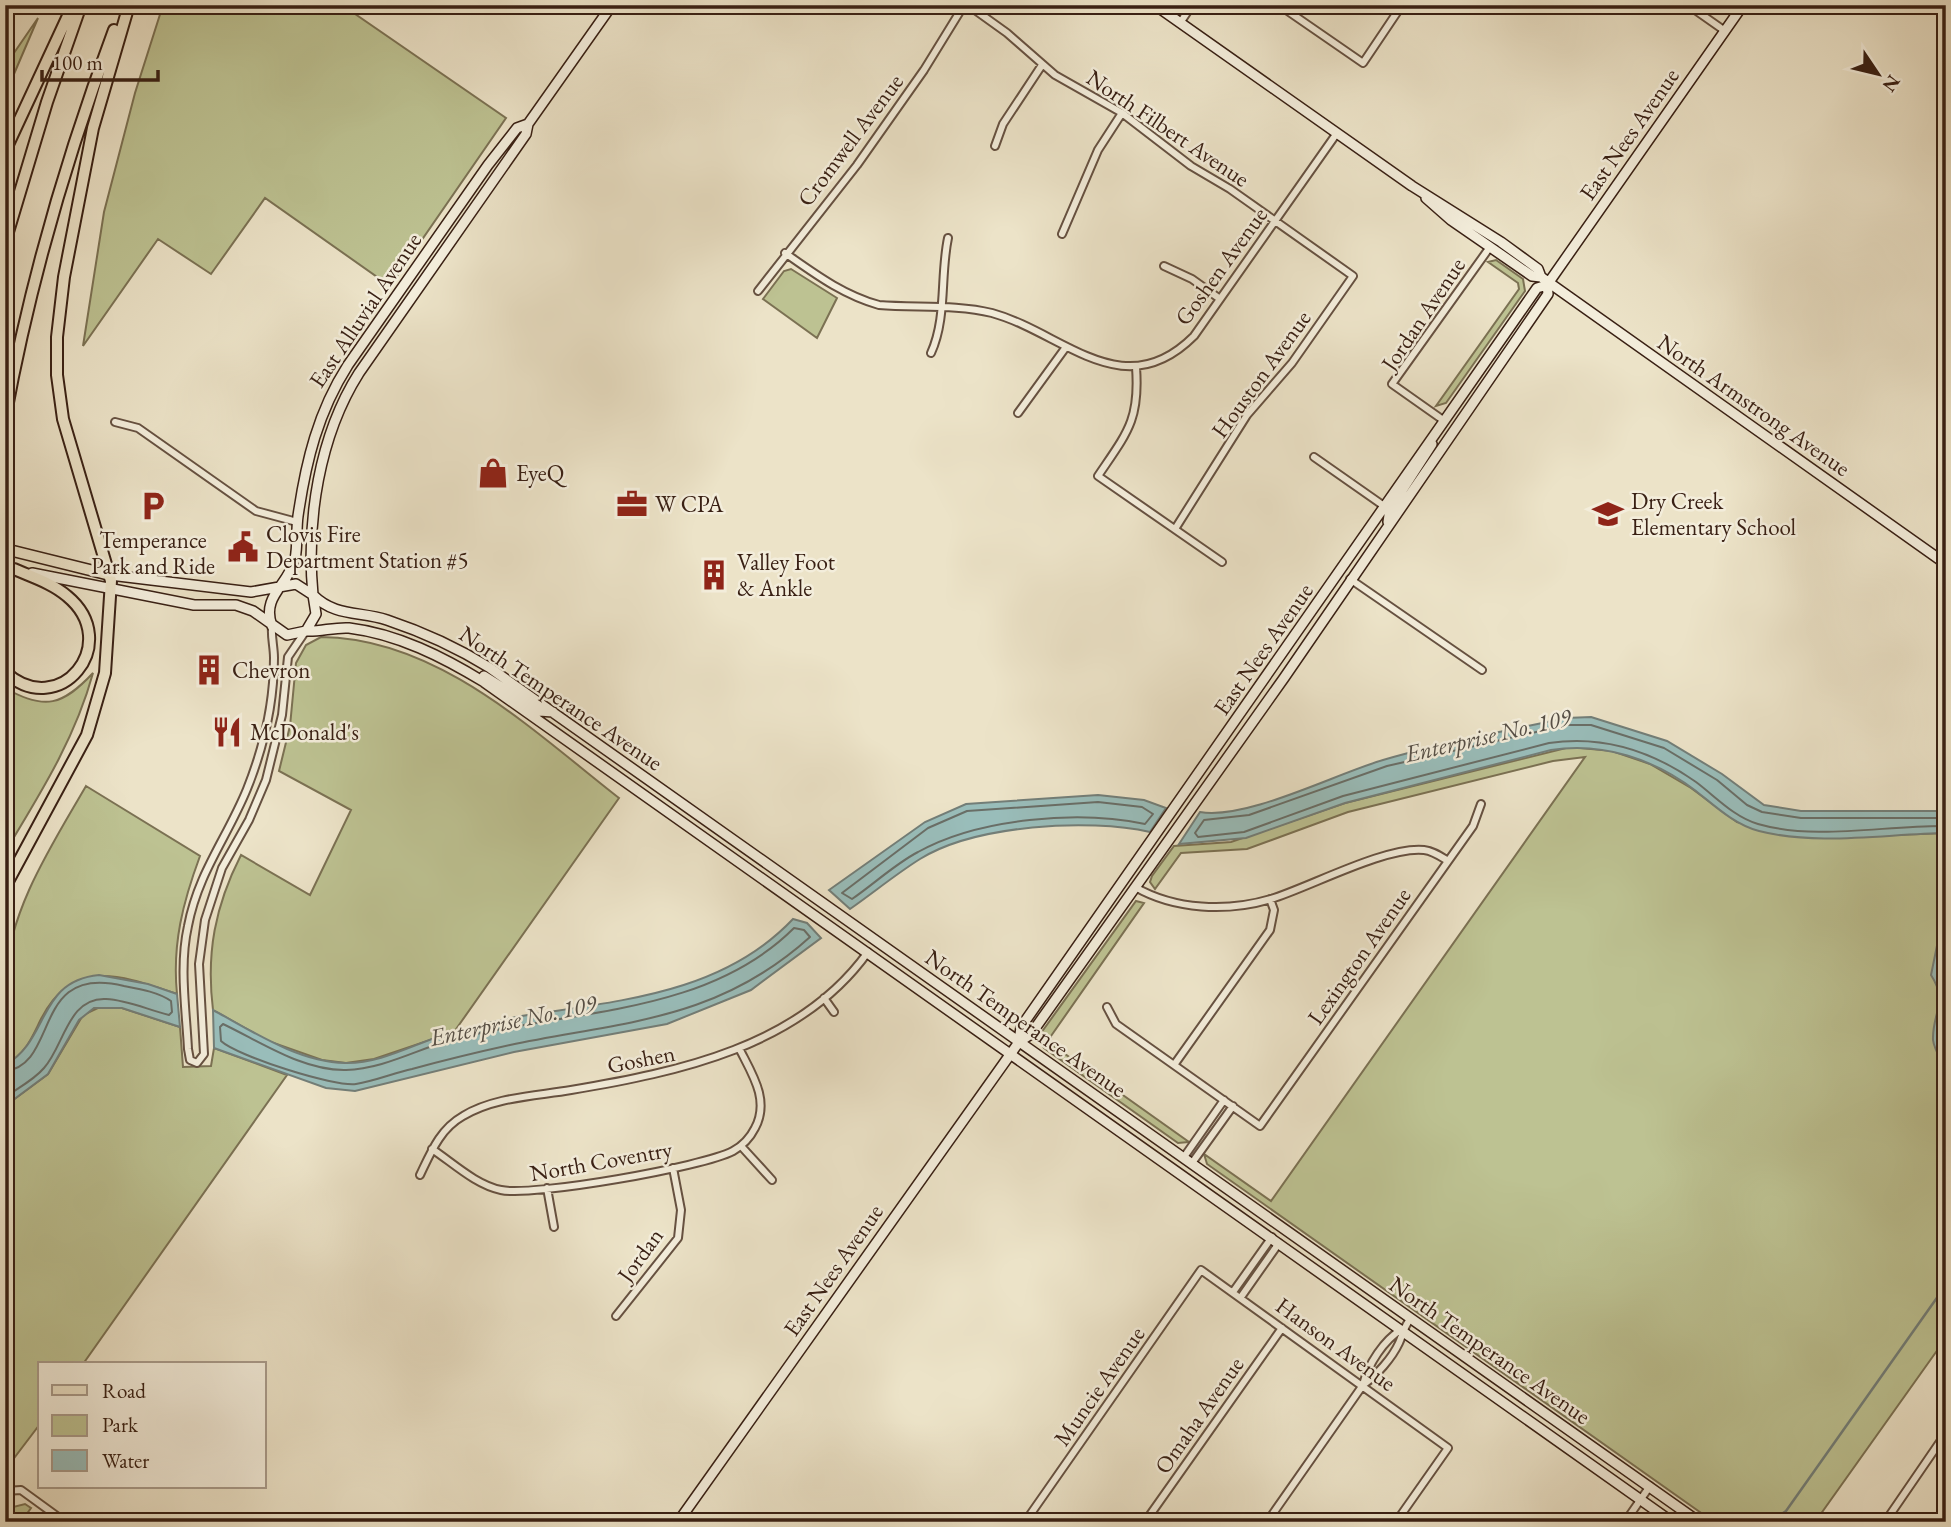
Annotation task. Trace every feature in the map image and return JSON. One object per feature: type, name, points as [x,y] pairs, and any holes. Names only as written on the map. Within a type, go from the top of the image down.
[{"type":"highway","points":[[5,151],[73,5]]},
{"type":"highway","points":[[5,242],[47,102],[81,5]]},
{"type":"highway","points":[[5,428],[42,256],[69,162],[123,5]]},
{"type":"highway","points":[[5,887],[87,735],[105,673],[110,575],[63,419],[57,375],[57,337],[65,277],[93,128],[129,5]]},
{"type":"highway","points":[[5,672],[25,685],[50,688],[75,674],[86,659],[89,646],[85,619],[74,603],[55,588],[10,567]]},
{"type":"main road","name":"East Alluvial Avenue","points":[[313,594],[309,560],[312,531],[327,442],[342,403],[359,373],[526,134],[528,124],[612,5]]},
{"type":"main road","name":"North Armstrong Avenue","points":[[1154,5],[1412,186],[1538,268],[1546,281]]},
{"type":"main road","name":"East Nees Avenue","points":[[1019,1042],[1021,1027],[1303,627],[1443,420],[1743,5]]},
{"type":"main road","name":"East Alluvial Avenue","points":[[280,585],[295,560],[297,523],[315,433],[334,386],[488,165],[517,128],[528,124]]},
{"type":"main road","name":"North Armstrong Avenue","points":[[1412,186],[1451,220],[1532,276],[1546,281],[1946,564]]},
{"type":"main road","name":"East Nees Avenue","points":[[678,1522],[1011,1053],[1019,1042],[1031,1034],[1135,887],[1548,294],[1546,281]]},
{"type":"main road","points":[[1388,523],[1390,509],[1426,457],[1443,420]]},
{"type":"main road","points":[[1350,579],[1349,569],[1384,506]]},
{"type":"main road","points":[[5,549],[110,575],[251,592],[280,585],[299,584],[313,594],[316,614],[306,631],[288,635],[253,611],[236,605],[194,605],[10,567]]},
{"type":"main road","points":[[272,626],[269,605],[280,585]]},
{"type":"main road","name":"North Temperance Avenue","points":[[313,594],[336,611],[386,620],[459,650],[553,712],[1699,1522]]},
{"type":"main road","name":"North Temperance Avenue","points":[[306,631],[341,628],[376,634],[431,652],[466,670],[1672,1522]]},
{"type":"main road","points":[[466,670],[493,680],[542,712],[553,712]]},
{"type":"street","name":"North Filbert Avenue","points":[[966,5],[1007,33],[1042,65],[1122,113],[1191,166],[1353,276]]},
{"type":"street","name":"Cromwell Avenue","points":[[758,291],[785,253],[857,165],[966,5]]},
{"type":"street","points":[[1180,23],[1192,5]]},
{"type":"street","points":[[1279,5],[1363,63],[1402,5]]},
{"type":"street","points":[[1688,5],[1725,31]]},
{"type":"street","points":[[995,146],[1009,114],[1042,65]]},
{"type":"street","points":[[1062,234],[1098,150],[1122,113]]},
{"type":"street","name":"Goshen Avenue","points":[[1136,367],[1158,361],[1186,344],[1337,133]]},
{"type":"street","points":[[931,353],[939,337],[942,263],[948,238]]},
{"type":"street","name":"Jordan Avenue","points":[[1443,420],[1392,384],[1490,247]]},
{"type":"street","points":[[785,253],[823,281],[863,301],[879,305],[968,308],[995,314],[1106,364],[1136,367],[1138,393],[1134,416],[1098,476],[1222,562]]},
{"type":"street","points":[[1164,265],[1192,279],[1220,299]]},
{"type":"street","name":"Houston Avenue","points":[[1175,529],[1247,415],[1292,363],[1353,276]]},
{"type":"street","points":[[1018,413],[1066,346]]},
{"type":"street","points":[[115,422],[138,428],[256,511],[297,523]]},
{"type":"street","points":[[1314,457],[1384,506]]},
{"type":"street","points":[[1350,579],[1482,670]]},
{"type":"street","points":[[272,626],[272,687],[260,750],[237,811],[202,875],[187,928],[183,957],[188,1049],[190,1060],[197,1063],[204,1055],[199,964],[205,920],[222,867],[249,820],[266,780],[282,715],[288,657],[306,631]]},
{"type":"street","name":"Lexington Avenue","points":[[1233,1106],[1260,1126],[1473,826],[1481,804]]},
{"type":"street","points":[[1135,887],[1161,901],[1181,905],[1234,905],[1270,899],[1334,873],[1411,850],[1430,851],[1448,861]]},
{"type":"street","points":[[1174,1065],[1270,930],[1274,910],[1270,899]]},
{"type":"street","name":"Goshen","points":[[420,1175],[432,1149],[449,1125],[490,1104],[649,1077],[706,1062],[740,1048],[787,1023],[824,998],[852,973],[868,952]]},
{"type":"street","points":[[824,998],[834,1012]]},
{"type":"street","points":[[1107,1007],[1116,1024],[1233,1106],[1188,1160]]},
{"type":"street","points":[[740,1048],[761,1102],[757,1125],[741,1146],[772,1180]]},
{"type":"street","points":[[1188,1160],[1224,1100]]},
{"type":"street","name":"North Coventry","points":[[432,1149],[497,1190],[523,1192],[673,1168],[718,1156],[741,1146]]},
{"type":"street","name":"Jordan","points":[[616,1316],[678,1238],[681,1210],[673,1168]]},
{"type":"street","points":[[547,1188],[554,1227]]},
{"type":"street","points":[[1233,1292],[1275,1240]]},
{"type":"street","points":[[1241,1297],[1275,1240]]},
{"type":"street","name":"Hanson Avenue","points":[[1201,1269],[1448,1448],[1396,1522]]},
{"type":"street","name":"Muncie Avenue","points":[[1025,1522],[1201,1269]]},
{"type":"street","points":[[1267,1522],[1363,1385],[1375,1377],[1399,1343],[1402,1329],[1410,1318]]},
{"type":"street","name":"Omaha Avenue","points":[[1145,1522],[1282,1328]]},
{"type":"street","points":[[1885,1522],[1946,1433]]},
{"type":"street","points":[[1625,1522],[1650,1486]]},
{"type":"street","points":[[5,1491],[21,1490],[65,1522]]},
{"type":"green space","points":[[163,5],[342,5],[506,118],[390,286],[265,198],[211,274],[158,239],[83,346],[104,212],[135,93]]},
{"type":"green space","points":[[38,18],[5,95],[5,66]]},
{"type":"green space","points":[[1496,260],[1523,279],[1525,291],[1446,403],[1436,406],[1519,289],[1518,283],[1488,262]]},
{"type":"green space","points":[[791,269],[837,298],[817,338],[763,299],[784,271]]},
{"type":"green space","points":[[321,637],[364,641],[405,653],[444,671],[518,718],[619,798],[454,1032],[374,1059],[346,1063],[322,1060],[268,1041],[213,1010],[211,989],[212,949],[219,911],[241,855],[310,895],[351,810],[279,771],[290,726],[296,663],[306,645]]},
{"type":"green space","points":[[93,673],[77,721],[5,852],[5,688],[31,700],[53,701],[72,692]]},
{"type":"green space","points":[[1570,747],[1612,751],[1650,764],[1691,788],[1737,822],[1814,838],[1946,833],[1946,1338],[1815,1522],[1714,1522],[1207,1164],[1204,1154],[1271,1201],[1585,757],[1553,761],[1348,812],[1247,849],[1181,853],[1155,889],[1150,882],[1152,876],[1174,846],[1231,842],[1345,803]]},
{"type":"green space","points":[[86,786],[200,856],[180,923],[176,958],[177,994],[119,977],[84,979],[68,986],[54,999],[27,1045],[5,1065],[5,979],[15,927],[35,878]]},
{"type":"green space","points":[[1136,901],[1144,903],[1051,1036],[1051,1044],[1189,1142],[1178,1143],[1044,1048],[1040,1042],[1041,1033]]},
{"type":"green space","points":[[102,1006],[122,1008],[180,1027],[183,1067],[211,1066],[214,1048],[287,1075],[84,1362],[38,1362],[38,1427],[5,1470],[5,1106],[48,1074],[83,1015]]},
{"type":"green space","points":[[25,1504],[31,1508],[21,1522],[5,1522],[5,1509]]},
{"type":"water","name":"Enterprise No. 109","points":[[1591,717],[1667,741],[1722,774],[1764,805],[1801,811],[1946,811],[1946,833],[1805,838],[1759,831],[1734,820],[1680,780],[1645,762],[1609,751],[1570,748],[1551,750],[1345,803],[1246,838],[1179,844],[1200,812],[1219,813],[1266,803],[1383,760],[1428,748],[1566,718]]},
{"type":"water","points":[[1098,795],[1144,800],[1166,808],[1150,832],[1064,825],[970,838],[920,859],[850,909],[829,890],[925,822],[966,804]]},
{"type":"water","name":"Enterprise No. 109","points":[[793,919],[807,923],[821,938],[751,990],[667,1024],[514,1052],[355,1091],[326,1088],[214,1048],[213,1010],[276,1044],[310,1057],[345,1063],[374,1060],[443,1035],[496,1021],[639,997],[706,977],[737,962],[766,943]]},
{"type":"water","points":[[1946,924],[1946,1071],[1933,1040],[1939,993],[1931,975],[1941,926]]},
{"type":"water","points":[[99,975],[148,984],[177,994],[180,1027],[122,1008],[94,1008],[79,1020],[48,1074],[5,1106],[5,1065],[30,1041],[64,988],[79,980]]},
{"type":"waterway","points":[[1770,1522],[1786,1511],[1946,1285]]},
{"type":"place","name":"EyeQ","points":[[493,473]]},
{"type":"place","name":"W CPA","points":[[632,504]]},
{"type":"place","name":"Temperance Park and Ride","points":[[153,506]]},
{"type":"place","name":"Dry Creek Elementary School","points":[[1608,514]]},
{"type":"place","name":"Clovis Fire Department Station #5","points":[[243,547]]},
{"type":"place","name":"Valley Foot & Ankle","points":[[714,575]]},
{"type":"place","name":"Chevron","points":[[209,670]]},
{"type":"place","name":"McDonald's","points":[[227,732]]}]
